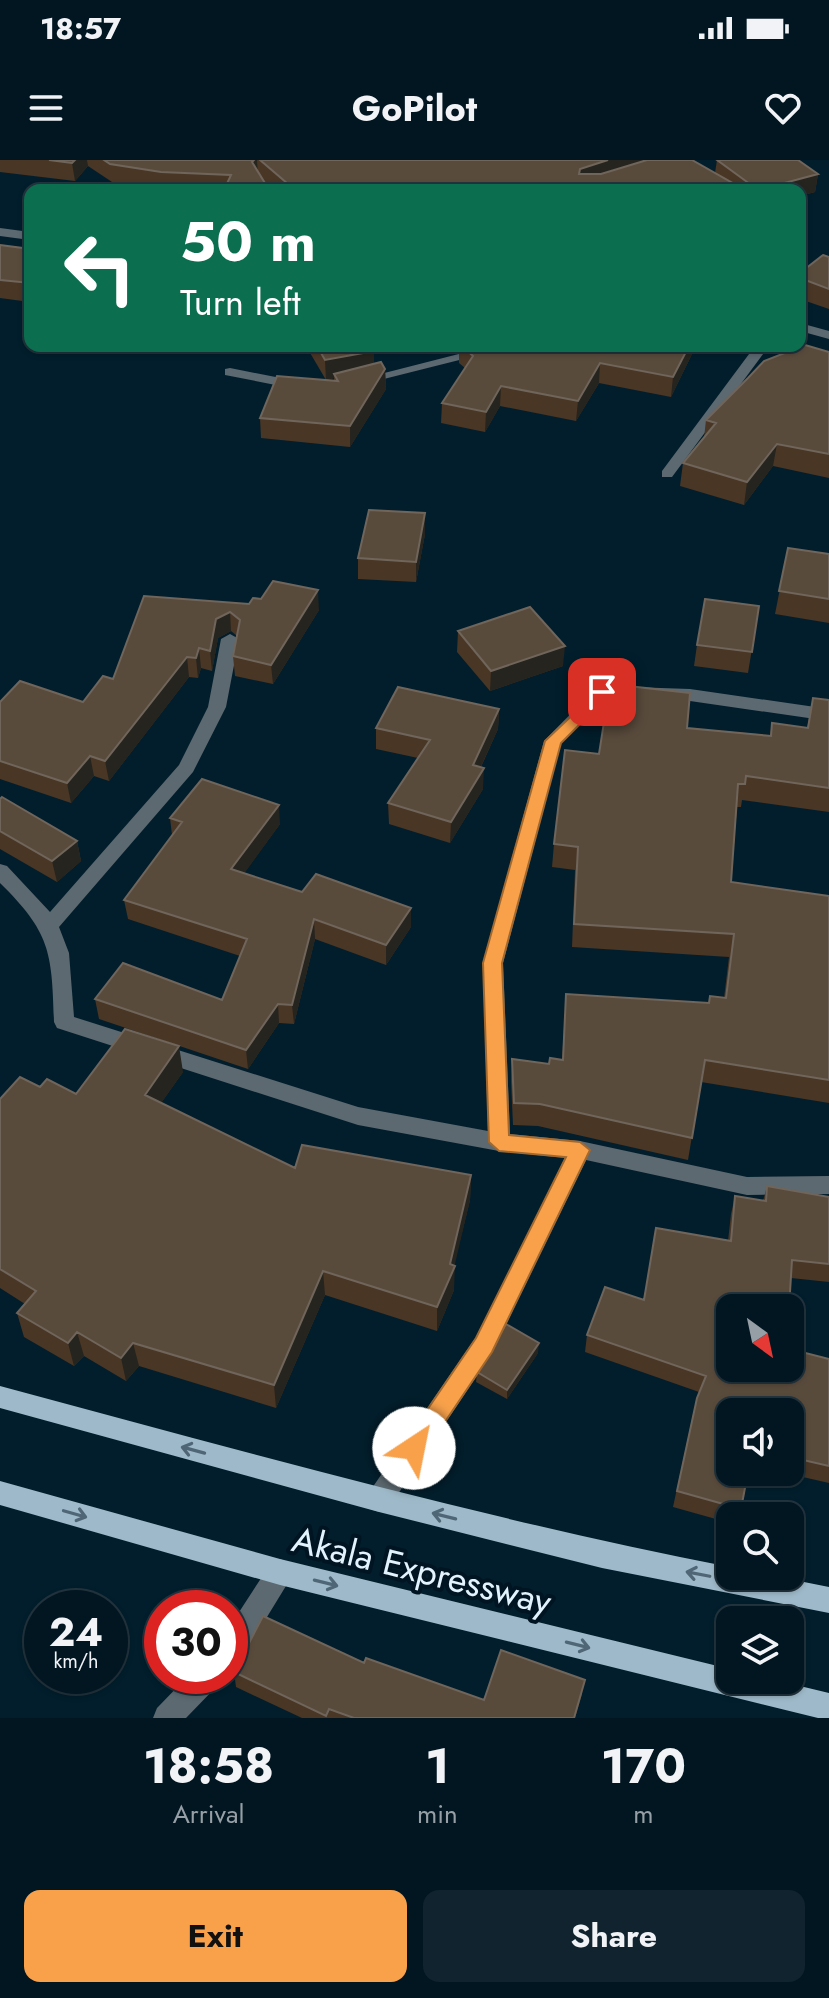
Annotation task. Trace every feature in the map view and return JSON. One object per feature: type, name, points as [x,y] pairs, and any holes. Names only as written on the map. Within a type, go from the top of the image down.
[{"type":"main road","name":"Akala Expressway","points":[[0,1397],[379,1500],[602,1555],[829,1600]]},
{"type":"main road","name":"Akala Expressway","points":[[0,1493],[280,1572],[829,1707]]},
{"type":"street","points":[[0,232],[24,235]]},
{"type":"street","points":[[806,329],[829,335]]},
{"type":"street","points":[[349,384],[483,352]]},
{"type":"street","points":[[667,474],[758,352]]},
{"type":"street","points":[[230,372],[284,385],[322,387]]},
{"type":"street","points":[[50,925],[187,768],[217,707],[230,639]]},
{"type":"street","points":[[499,1142],[493,963],[553,741],[602,692],[690,695],[829,715]]},
{"type":"street","points":[[0,871],[40,909],[50,925],[62,956],[64,1022],[358,1116],[499,1142],[580,1150],[747,1186],[829,1185]]},
{"type":"street","points":[[379,1500],[484,1345],[580,1150]]},
{"type":"street","points":[[248,1623],[280,1572]]},
{"type":"street","points":[[167,1718],[190,1694]]},
{"type":"building","points":[[104,160],[254,160],[252,162],[266,184],[227,184],[231,175],[161,172],[110,164]]},
{"type":"building","points":[[260,160],[608,160],[580,169],[579,174],[601,174],[647,160],[692,160],[734,184],[288,184]]},
{"type":"building","points":[[717,160],[798,160],[818,174],[780,184],[750,184]]},
{"type":"building","points":[[0,245],[24,248],[24,282],[0,280]]},
{"type":"building","points":[[823,255],[829,257],[829,289],[806,280],[806,268]]},
{"type":"building","points":[[806,345],[829,352],[829,454],[777,444],[747,482],[683,463],[716,423],[706,420],[764,361],[787,352],[806,352]]},
{"type":"building","points":[[320,352],[369,352],[325,360]]},
{"type":"building","points":[[469,352],[686,352],[673,377],[600,363],[578,401],[501,386],[486,412],[442,403],[473,356]]},
{"type":"building","points":[[381,362],[385,369],[350,426],[260,418],[277,376],[338,381],[334,374]]},
{"type":"building","points":[[369,510],[425,513],[416,562],[358,558]]},
{"type":"building","points":[[788,548],[829,554],[829,599],[779,591]]},
{"type":"building","points":[[273,581],[318,590],[271,665],[233,656],[240,620],[230,612],[216,619],[210,651],[199,648],[196,658],[187,657],[105,761],[90,756],[67,783],[0,761],[0,702],[20,681],[83,702],[103,676],[113,679],[144,596],[249,604],[253,598],[261,599]]},
{"type":"building","points":[[705,599],[759,606],[752,652],[697,645]]},
{"type":"building","points":[[530,607],[565,646],[491,671],[458,631]]},
{"type":"building","points":[[610,684],[690,693],[687,728],[771,736],[772,723],[808,728],[813,698],[829,700],[829,788],[746,776],[745,784],[738,784],[731,882],[829,896],[829,1080],[705,1060],[692,1138],[540,1104],[514,1103],[512,1059],[549,1064],[550,1058],[563,1060],[566,994],[709,1003],[710,996],[726,998],[734,934],[574,924],[578,847],[554,844],[565,750],[599,754]]},
{"type":"building","points":[[398,687],[499,709],[473,765],[484,768],[451,822],[388,803],[430,740],[376,728]]},
{"type":"building","points":[[202,779],[279,805],[231,869],[302,892],[316,874],[411,908],[386,945],[314,919],[292,1005],[278,1004],[246,1050],[95,999],[123,963],[222,1000],[247,939],[124,900],[182,822],[170,818]]},
{"type":"building","points":[[2,797],[77,841],[52,861],[0,831]]},
{"type":"building","points":[[125,1029],[179,1046],[145,1095],[295,1168],[302,1145],[471,1175],[450,1264],[455,1266],[437,1307],[323,1271],[274,1385],[133,1343],[121,1358],[77,1332],[68,1343],[17,1313],[36,1291],[0,1269],[0,1099],[20,1077],[40,1087],[47,1079],[76,1094]]},
{"type":"building","points":[[767,1186],[829,1197],[829,1264],[792,1260],[790,1294],[716,1294],[716,1382],[804,1382],[804,1353],[829,1359],[829,1466],[804,1460],[804,1398],[716,1398],[716,1486],[745,1486],[742,1502],[716,1502],[677,1491],[697,1398],[706,1376],[587,1335],[605,1287],[644,1300],[656,1228],[731,1241],[735,1196],[766,1201]]},
{"type":"building","points":[[506,1324],[539,1343],[507,1390],[477,1372]]},
{"type":"building","points":[[263,1616],[364,1663],[366,1658],[484,1700],[501,1650],[585,1680],[574,1718],[354,1718],[329,1709],[326,1716],[248,1679],[248,1645]]},
{"type":"route","points":[[414,1448],[484,1345],[580,1150],[499,1142],[493,963],[553,741],[602,692]]}]
